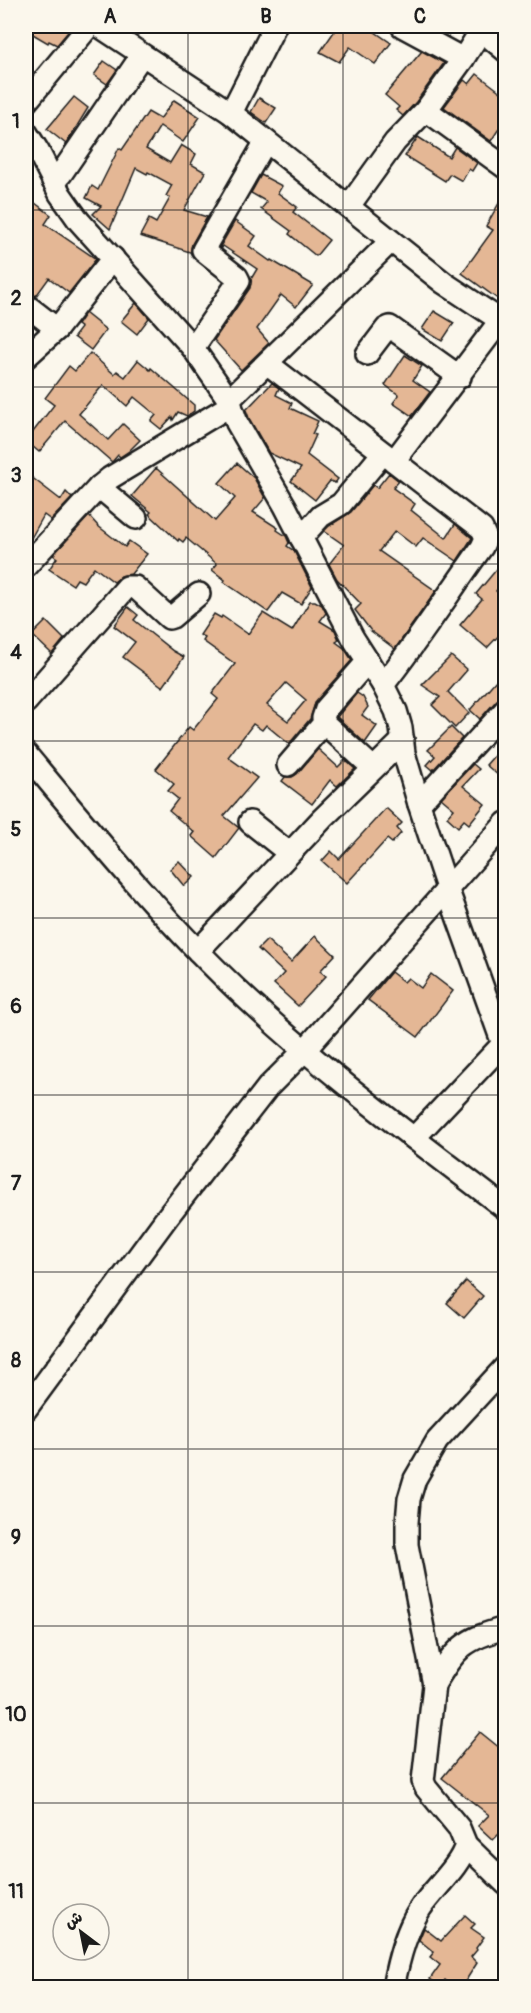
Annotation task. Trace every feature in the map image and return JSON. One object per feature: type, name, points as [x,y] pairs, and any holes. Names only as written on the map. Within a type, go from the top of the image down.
[{"type":"street","points":[[26,102],[89,26]]},
{"type":"street","points":[[99,26],[231,113],[444,283],[503,323],[389,457],[341,504],[321,516],[301,538]]},
{"type":"street","points":[[231,113],[275,26]]},
{"type":"street","points":[[402,26],[463,59]]},
{"type":"street","points":[[349,206],[395,142],[426,110],[482,28],[506,51]]},
{"type":"street","points":[[53,181],[61,174],[142,55]]},
{"type":"street","points":[[426,110],[506,168]]},
{"type":"street","points":[[26,132],[32,159],[53,181],[79,221],[193,348],[230,403],[237,423],[285,507],[353,638],[383,685],[396,711],[404,753],[419,804],[504,1048],[414,1138]]},
{"type":"street","points":[[193,348],[239,281],[203,250],[266,141]]},
{"type":"street","points":[[26,566],[99,487],[124,468],[230,403],[391,241]]},
{"type":"street","points":[[26,357],[57,329],[113,258]]},
{"type":"street","points":[[26,305],[57,329]]},
{"type":"street","points":[[367,354],[390,327],[460,376]]},
{"type":"street","points":[[268,364],[482,529],[486,538],[405,658],[383,685]]},
{"type":"street","points":[[99,487],[136,518]]},
{"type":"street","points":[[26,702],[127,587],[135,586],[169,618],[200,594]]},
{"type":"street","points":[[368,661],[326,710],[323,718],[324,723],[373,768]]},
{"type":"street","points":[[419,804],[506,709]]},
{"type":"street","points":[[288,765],[324,723]]},
{"type":"street","points":[[198,951],[289,853],[403,740]]},
{"type":"street","points":[[26,754],[76,815],[198,951],[247,999],[304,1051],[506,1209]]},
{"type":"street","points":[[250,822],[289,853]]},
{"type":"street","points":[[26,1409],[168,1216],[268,1087],[304,1051],[506,823]]},
{"type":"street","points":[[506,1366],[436,1441],[415,1479],[409,1499],[407,1522],[407,1545],[434,1685],[423,1781],[426,1788],[459,1828],[466,1845],[506,1884]]},
{"type":"street","points":[[434,1685],[453,1654],[463,1644],[475,1637],[506,1628]]},
{"type":"street","points":[[393,1988],[397,1968],[420,1908],[461,1856],[466,1845]]},
{"type":"building","points":[[26,26],[73,26],[57,45],[49,41],[48,43],[26,30]]},
{"type":"building","points":[[338,26],[366,26],[391,43],[375,64],[350,47],[339,62],[320,52]]},
{"type":"building","points":[[422,51],[444,63],[403,116],[396,110],[399,107],[385,95]]},
{"type":"building","points":[[104,61],[117,70],[107,84],[94,75]]},
{"type":"building","points":[[477,74],[506,96],[506,118],[491,141],[444,107],[464,80],[469,84]]},
{"type":"building","points":[[74,97],[88,108],[66,144],[47,129]]},
{"type":"building","points":[[259,98],[276,108],[266,123],[251,112]]},
{"type":"building","points":[[174,100],[200,117],[183,142],[160,126],[146,149],[170,163],[181,145],[196,154],[191,164],[205,172],[184,210],[207,217],[192,244],[191,254],[140,236],[149,219],[156,223],[170,198],[166,196],[172,185],[148,172],[147,174],[136,168],[110,229],[93,214],[101,206],[86,198],[92,186],[98,190],[119,148],[122,150],[148,112],[160,119]]},
{"type":"building","points":[[418,137],[449,157],[455,147],[477,163],[472,171],[469,169],[462,181],[450,174],[445,181],[405,156]]},
{"type":"building","points":[[261,175],[282,186],[278,193],[297,207],[293,212],[329,240],[316,256],[289,234],[291,231],[261,209],[267,202],[251,193]]},
{"type":"building","points":[[506,191],[506,305],[462,273],[493,230],[486,226]]},
{"type":"building","points":[[31,200],[51,215],[45,224],[96,259],[69,293],[49,278],[36,296],[26,288],[26,208]]},
{"type":"building","points":[[235,221],[256,236],[249,246],[270,261],[313,285],[296,307],[281,295],[257,329],[269,343],[241,370],[214,340],[250,288],[251,279],[257,269],[223,246],[220,247]]},
{"type":"building","points":[[136,303],[149,318],[137,334],[121,321]]},
{"type":"building","points":[[434,311],[454,323],[442,341],[422,329]]},
{"type":"building","points":[[85,313],[106,330],[91,350],[74,337],[81,328],[77,325]]},
{"type":"building","points":[[90,353],[114,374],[117,371],[125,377],[138,360],[150,370],[151,368],[194,405],[194,411],[187,416],[178,412],[173,420],[172,417],[161,429],[151,421],[156,415],[134,397],[127,406],[103,385],[79,414],[108,440],[123,424],[140,440],[129,451],[120,457],[118,455],[112,462],[65,421],[39,452],[26,441],[54,405],[45,398],[69,366],[75,371]]},
{"type":"building","points":[[405,355],[422,366],[413,380],[430,392],[412,416],[393,403],[399,395],[385,385]]},
{"type":"building","points":[[272,383],[279,388],[276,395],[292,403],[290,408],[318,421],[312,434],[316,435],[307,455],[338,479],[335,483],[330,481],[315,500],[291,481],[301,468],[269,453],[246,410]]},
{"type":"building","points":[[237,463],[254,478],[265,498],[253,512],[286,536],[289,543],[287,546],[294,551],[312,587],[301,604],[282,593],[268,612],[224,582],[225,580],[212,570],[217,564],[186,538],[183,542],[179,539],[178,541],[149,514],[151,512],[132,496],[156,468],[215,521],[235,498],[219,483]]},
{"type":"building","points":[[26,473],[61,500],[66,492],[72,498],[51,520],[44,515],[26,547]]},
{"type":"building","points":[[389,473],[399,481],[393,488],[415,504],[411,510],[446,538],[455,524],[472,538],[457,561],[423,538],[416,547],[395,531],[379,551],[436,591],[395,649],[371,631],[355,610],[361,604],[337,579],[329,564],[344,545],[324,531],[351,512],[373,485],[377,488]]},
{"type":"building","points":[[89,516],[125,547],[129,541],[147,554],[131,574],[121,576],[114,582],[94,567],[83,582],[77,579],[73,585],[49,569],[57,558],[53,555]]},
{"type":"building","points":[[506,558],[506,579],[496,591],[506,600],[506,628],[487,648],[460,625],[482,599],[476,594]]},
{"type":"building","points":[[310,601],[315,601],[322,605],[326,613],[320,621],[335,630],[339,640],[336,642],[344,648],[352,660],[316,701],[310,719],[289,744],[266,725],[262,730],[253,724],[228,757],[257,778],[224,816],[239,828],[216,858],[191,836],[194,832],[169,811],[178,799],[168,791],[174,784],[156,769],[189,727],[193,730],[218,699],[212,694],[235,664],[203,641],[205,638],[200,635],[214,614],[221,618],[222,616],[248,634],[263,613],[292,631]],"holes":[[[286,683],[306,700],[288,721],[267,705]]]},
{"type":"building","points":[[128,607],[138,615],[134,620],[184,657],[163,687],[123,657],[135,642],[114,626]]},
{"type":"building","points":[[46,621],[64,639],[52,654],[32,635]]},
{"type":"building","points":[[451,656],[467,670],[448,692],[469,713],[455,728],[432,705],[440,697],[422,685]]},
{"type":"building","points":[[497,679],[506,687],[506,697],[497,700],[480,719],[470,710]]},
{"type":"building","points":[[357,693],[363,697],[368,707],[362,715],[377,726],[365,743],[337,717]]},
{"type":"building","points":[[451,727],[462,738],[433,770],[427,765],[435,756],[428,750]]},
{"type":"building","points":[[506,742],[506,782],[486,765]]},
{"type":"building","points":[[318,749],[338,767],[345,760],[355,769],[337,786],[330,780],[312,804],[282,781],[285,777],[297,774]]},
{"type":"building","points":[[473,764],[479,769],[463,786],[485,804],[469,824],[464,820],[458,827],[447,817],[454,809],[441,798]]},
{"type":"building","points":[[386,808],[402,823],[397,828],[401,833],[392,843],[387,839],[347,883],[322,861],[331,851],[339,859]]},
{"type":"building","points":[[179,861],[194,877],[184,886],[170,869]]},
{"type":"building","points":[[315,936],[335,955],[320,971],[326,976],[298,1006],[274,984],[284,973],[258,949],[267,940],[291,962]]},
{"type":"building","points":[[391,972],[404,982],[408,978],[421,988],[431,974],[453,991],[418,1037],[368,1000]]},
{"type":"building","points":[[466,1281],[483,1296],[464,1318],[447,1303]]},
{"type":"building","points":[[480,1732],[506,1753],[506,1827],[493,1840],[478,1826],[489,1815],[442,1778]]},
{"type":"building","points":[[465,1915],[475,1924],[471,1928],[484,1937],[471,1957],[477,1963],[461,1988],[456,1988],[445,1980],[440,1986],[430,1979],[440,1965],[430,1957],[434,1952],[419,1940],[424,1928],[441,1941]]}]
